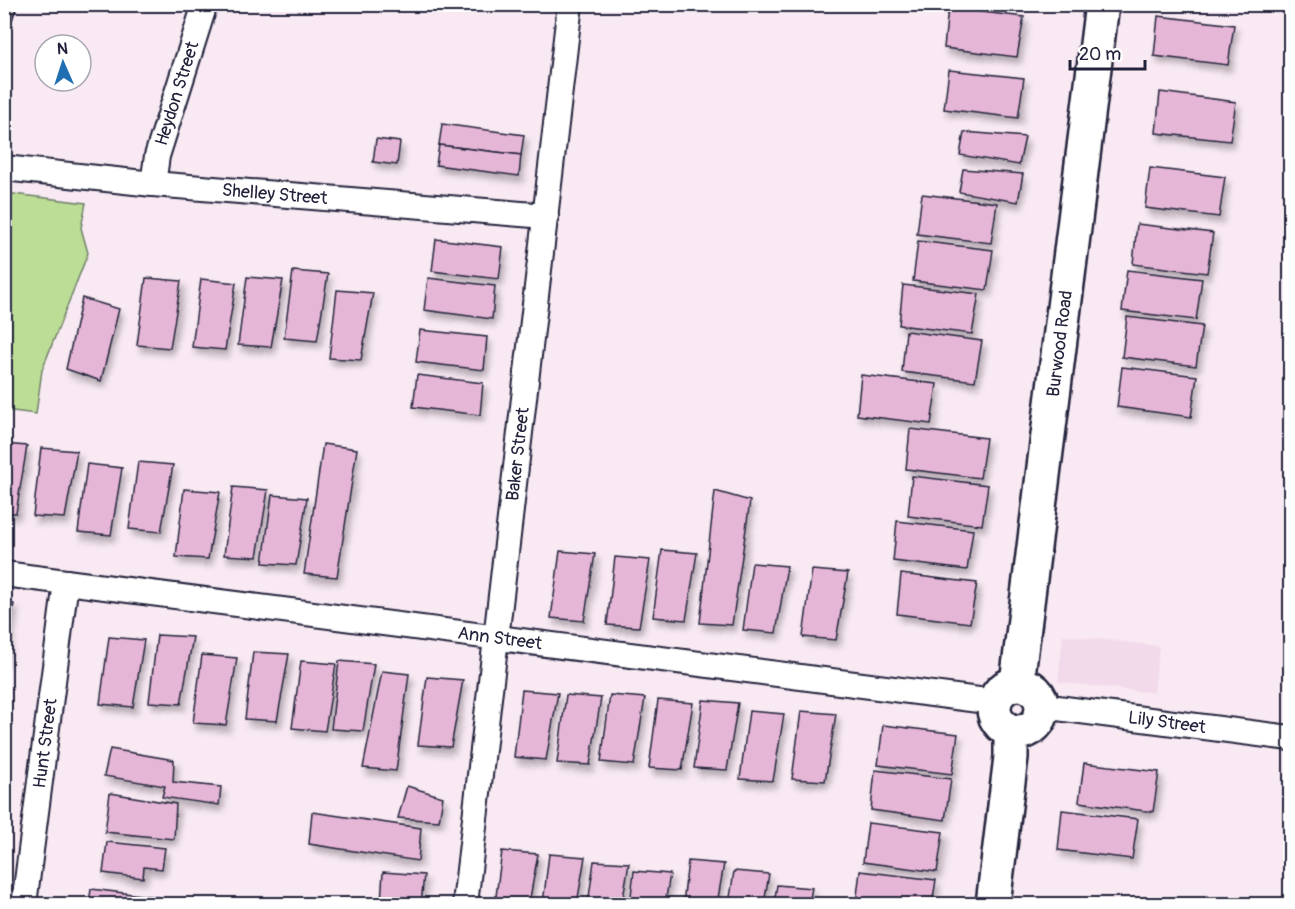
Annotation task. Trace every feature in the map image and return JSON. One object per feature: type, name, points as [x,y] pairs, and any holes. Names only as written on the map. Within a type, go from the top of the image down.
[{"type":"main road","name":"Burwood Road","points":[[1006,693],[1102,4]]},
{"type":"main road","points":[[1031,687],[1041,699],[1042,714],[1033,727],[1019,732],[1011,731],[997,720],[993,711],[1006,693],[1031,687]]},
{"type":"main road","points":[[993,904],[1011,757],[1011,731]]},
{"type":"street","name":"Heydon Street","points":[[153,184],[157,156],[205,4]]},
{"type":"street","name":"Baker Street","points":[[465,904],[570,4]]},
{"type":"street","name":"Shelley Street","points":[[4,168],[153,184],[546,216]]},
{"type":"street","name":"Ann Street","points":[[4,574],[495,638],[1006,693]]},
{"type":"street","name":"Hunt Street","points":[[24,904],[66,582]]},
{"type":"street","name":"Lily Street","points":[[1042,706],[1290,738]]},
{"type":"lane","points":[[4,21],[10,4]]},
{"type":"shaded area","points":[[1063,635],[1159,646],[1154,693],[1058,682]]},
{"type":"green space","points":[[5,193],[86,203],[81,228],[88,253],[42,370],[36,414],[5,410]]},
{"type":"building","points":[[948,8],[1024,17],[1017,57],[944,48]]},
{"type":"building","points":[[1158,16],[1234,25],[1228,65],[1154,56]]},
{"type":"building","points":[[949,70],[1024,78],[1018,118],[944,109]]},
{"type":"building","points":[[1160,92],[1236,102],[1230,141],[1156,133]]},
{"type":"building","points":[[442,124],[524,135],[521,155],[439,145]]},
{"type":"building","points":[[964,132],[1025,137],[1019,165],[960,155]]},
{"type":"building","points":[[376,139],[400,142],[397,165],[373,162]]},
{"type":"building","points":[[439,145],[521,155],[519,176],[436,165]]},
{"type":"building","points":[[1150,168],[1225,177],[1219,217],[1145,208]]},
{"type":"building","points":[[963,169],[1023,174],[1018,202],[959,192]]},
{"type":"building","points":[[922,194],[997,203],[991,243],[917,234]]},
{"type":"building","points":[[1137,224],[1213,233],[1207,273],[1133,264]]},
{"type":"building","points":[[436,239],[503,247],[499,279],[432,271]]},
{"type":"building","points":[[918,241],[993,250],[987,290],[913,281]]},
{"type":"building","points":[[1127,270],[1202,279],[1196,320],[1122,311]]},
{"type":"building","points":[[293,271],[328,274],[317,341],[284,338]]},
{"type":"building","points":[[247,277],[283,280],[271,347],[238,345]]},
{"type":"building","points":[[146,278],[181,281],[170,348],[137,345]]},
{"type":"building","points":[[428,278],[495,286],[492,319],[424,310]]},
{"type":"building","points":[[201,279],[236,283],[225,350],[192,347]]},
{"type":"building","points":[[903,285],[979,294],[972,334],[899,325]]},
{"type":"building","points":[[337,290],[373,293],[361,360],[329,358]]},
{"type":"building","points":[[82,298],[119,309],[101,381],[66,369]]},
{"type":"building","points":[[1127,317],[1202,326],[1196,366],[1122,357]]},
{"type":"building","points":[[420,330],[487,337],[484,370],[416,362]]},
{"type":"building","points":[[906,331],[982,341],[975,381],[902,372]]},
{"type":"building","points":[[1122,367],[1197,376],[1191,417],[1117,407]]},
{"type":"building","points":[[417,375],[483,383],[480,415],[413,407]]},
{"type":"building","points":[[861,375],[937,384],[931,424],[857,415]]},
{"type":"building","points":[[910,429],[986,438],[980,478],[906,469]]},
{"type":"building","points":[[4,444],[27,446],[16,513],[4,513]]},
{"type":"building","points":[[323,444],[357,449],[337,577],[304,574]]},
{"type":"building","points":[[41,448],[77,451],[65,518],[33,516]]},
{"type":"building","points":[[138,462],[173,465],[161,532],[129,529]]},
{"type":"building","points":[[87,464],[122,468],[111,535],[78,532]]},
{"type":"building","points":[[912,476],[988,485],[982,525],[908,516]]},
{"type":"building","points":[[233,487],[268,490],[257,557],[224,555]]},
{"type":"building","points":[[184,489],[220,492],[208,559],[176,557]]},
{"type":"building","points":[[715,491],[750,501],[732,625],[700,623]]},
{"type":"building","points":[[272,495],[307,498],[296,565],[263,563]]},
{"type":"building","points":[[897,521],[973,530],[967,570],[893,561]]},
{"type":"building","points":[[662,550],[697,553],[686,620],[653,617]]},
{"type":"building","points":[[560,551],[595,554],[584,621],[551,618]]},
{"type":"building","points":[[615,557],[650,560],[639,627],[607,625]]},
{"type":"building","points":[[752,563],[787,566],[776,633],[743,630]]},
{"type":"building","points":[[812,570],[848,573],[836,640],[803,637]]},
{"type":"building","points":[[901,574],[977,583],[970,623],[897,614]]},
{"type":"building","points":[[4,604],[14,604],[4,662]]},
{"type":"building","points":[[157,635],[193,637],[181,704],[149,702]]},
{"type":"building","points":[[109,637],[144,640],[133,707],[100,704]]},
{"type":"building","points":[[253,652],[289,654],[277,721],[245,719]]},
{"type":"building","points":[[202,655],[237,658],[226,725],[193,723]]},
{"type":"building","points":[[301,661],[336,664],[325,731],[292,728]]},
{"type":"building","points":[[339,661],[374,664],[363,731],[331,729]]},
{"type":"building","points":[[382,671],[409,674],[396,771],[363,768]]},
{"type":"building","points":[[427,677],[463,680],[451,747],[418,745]]},
{"type":"building","points":[[522,690],[558,693],[546,760],[514,757]]},
{"type":"building","points":[[566,695],[601,698],[590,765],[557,763]]},
{"type":"building","points":[[610,695],[645,698],[634,765],[601,762]]},
{"type":"building","points":[[658,700],[693,703],[682,770],[649,768]]},
{"type":"building","points":[[703,700],[738,703],[727,770],[694,768]]},
{"type":"building","points":[[749,711],[784,714],[773,781],[740,779]]},
{"type":"building","points":[[801,711],[836,714],[825,781],[792,779]]},
{"type":"building","points":[[883,725],[958,734],[952,774],[878,765]]},
{"type":"building","points":[[110,749],[174,760],[173,782],[221,787],[219,805],[162,797],[165,786],[104,776]]},
{"type":"building","points":[[1084,763],[1159,772],[1153,812],[1079,802]]},
{"type":"building","points":[[875,770],[951,779],[945,820],[871,810]]},
{"type":"building","points":[[407,786],[443,797],[439,821],[398,818]]},
{"type":"building","points":[[110,793],[176,804],[174,839],[105,832]]},
{"type":"building","points":[[1062,810],[1138,819],[1132,859],[1058,850]]},
{"type":"building","points":[[312,812],[421,828],[418,861],[309,844]]},
{"type":"building","points":[[868,823],[943,832],[937,872],[863,862]]},
{"type":"building","points":[[107,842],[165,848],[162,869],[144,867],[143,878],[103,873]]},
{"type":"building","points":[[502,851],[538,854],[529,904],[495,904]]},
{"type":"building","points":[[549,854],[585,857],[577,904],[543,904]]},
{"type":"building","points":[[594,861],[629,863],[622,904],[588,904]]},
{"type":"building","points":[[688,861],[724,864],[717,904],[683,904]]},
{"type":"building","points":[[634,871],[670,874],[665,904],[630,904]]},
{"type":"building","points":[[734,871],[769,874],[764,904],[729,904]]},
{"type":"building","points":[[860,871],[936,880],[932,904],[856,904]]},
{"type":"building","points":[[383,872],[424,875],[421,904],[381,902]]},
{"type":"building","points":[[777,885],[812,888],[809,904],[774,904]]},
{"type":"building","points":[[91,889],[157,897],[156,904],[89,904]]}]
